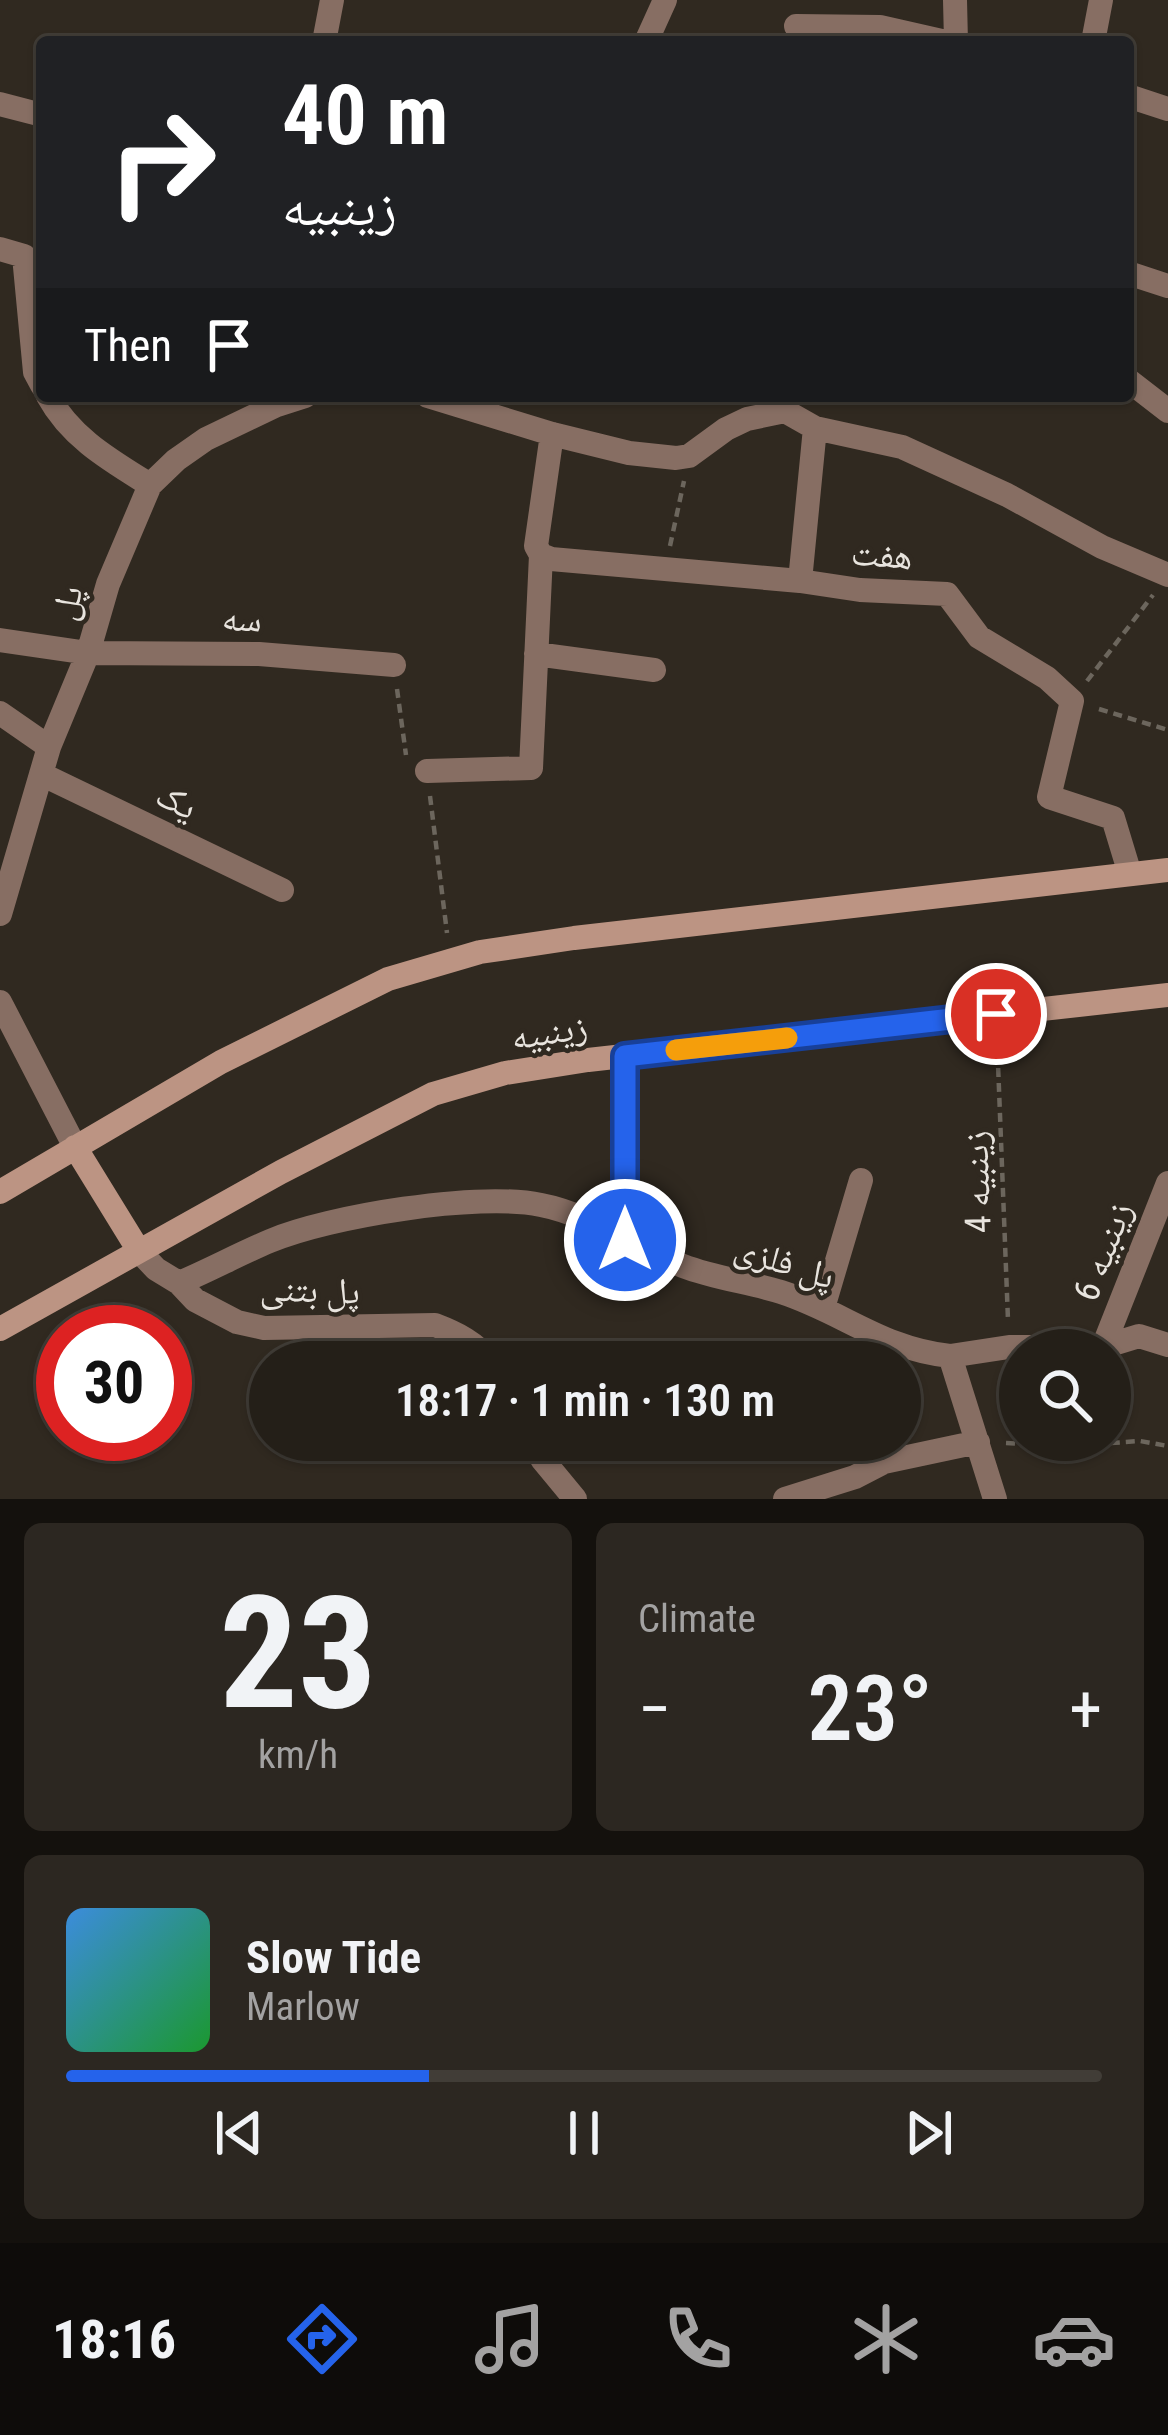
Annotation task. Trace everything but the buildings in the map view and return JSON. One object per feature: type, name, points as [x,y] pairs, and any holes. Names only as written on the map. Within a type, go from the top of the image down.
[{"type":"main road","points":[[0,1192],[220,1062],[388,979],[480,952],[1168,870]]},
{"type":"main road","name":"زینبیه","points":[[0,1329],[280,1172],[433,1094],[505,1073],[1168,995]]},
{"type":"main road","points":[[75,1147],[139,1251]]},
{"type":"street","points":[[325,36],[332,0]]},
{"type":"street","points":[[649,36],[665,0]]},
{"type":"street","points":[[955,0],[956,36]]},
{"type":"street","points":[[1094,36],[1101,0]]},
{"type":"street","points":[[801,27],[880,27],[920,36]]},
{"type":"street","points":[[1134,98],[1168,109]]},
{"type":"street","points":[[0,104],[36,113]]},
{"type":"street","points":[[0,249],[24,256],[36,374]]},
{"type":"street","points":[[1134,275],[1168,286]]},
{"type":"street","points":[[1134,385],[1168,411]]},
{"type":"street","points":[[51,402],[60,418],[86,442],[150,484]]},
{"type":"street","name":"پل","points":[[0,914],[49,747],[150,484],[206,439],[287,402]]},
{"type":"street","points":[[448,402],[629,453],[676,458],[689,456],[726,429],[779,402]]},
{"type":"street","points":[[782,402],[814,428],[902,447],[1007,495],[1161,585]]},
{"type":"street","name":"هفت","points":[[814,428],[800,581],[860,590],[947,594],[979,637],[1047,678],[1072,700]]},
{"type":"street","points":[[427,771],[531,768],[541,556],[536,546],[552,434]]},
{"type":"street","points":[[541,556],[800,581]]},
{"type":"street","name":"سه","points":[[0,640],[88,652],[259,653],[394,665]]},
{"type":"street","points":[[536,654],[654,670]]},
{"type":"street","points":[[1072,700],[1049,796],[1113,818],[1130,874]]},
{"type":"street","points":[[0,713],[49,747]]},
{"type":"street","name":"یک","points":[[41,774],[282,890]]},
{"type":"street","points":[[0,1002],[75,1147]]},
{"type":"street","points":[[625,1056],[625,1240]]},
{"type":"street","points":[[823,1308],[861,1180]]},
{"type":"street","name":"زینبیه 6","points":[[1110,1329],[1168,1183]]},
{"type":"street","name":"پل فلزی","points":[[179,1283],[303,1230],[376,1213],[520,1202],[578,1216],[688,1268],[823,1308],[872,1335],[926,1354],[950,1356]]},
{"type":"street","name":"پل بتنی","points":[[139,1251],[195,1300],[237,1322],[264,1328],[435,1325],[468,1341]]},
{"type":"street","points":[[1131,1338],[1139,1336],[1168,1345]]},
{"type":"street","points":[[995,1499],[950,1356],[999,1349]]},
{"type":"street","points":[[785,1499],[855,1477],[884,1462],[978,1442]]},
{"type":"street","points":[[544,1461],[575,1499]]},
{"type":"path","points":[[665,569],[689,456]]},
{"type":"path","points":[[1161,585],[1072,700],[1168,730]]},
{"type":"path","points":[[394,665],[407,760],[427,771],[450,961]]},
{"type":"path","name":"زینبیه 4","points":[[996,1014],[1008,1329]]},
{"type":"path","points":[[978,1442],[1067,1446],[1140,1441],[1168,1446]]},
{"type":"slow traffic","points":[[676,1050],[787,1038]]},
{"type":"route","points":[[625,1240],[625,1056],[996,1014]]}]
